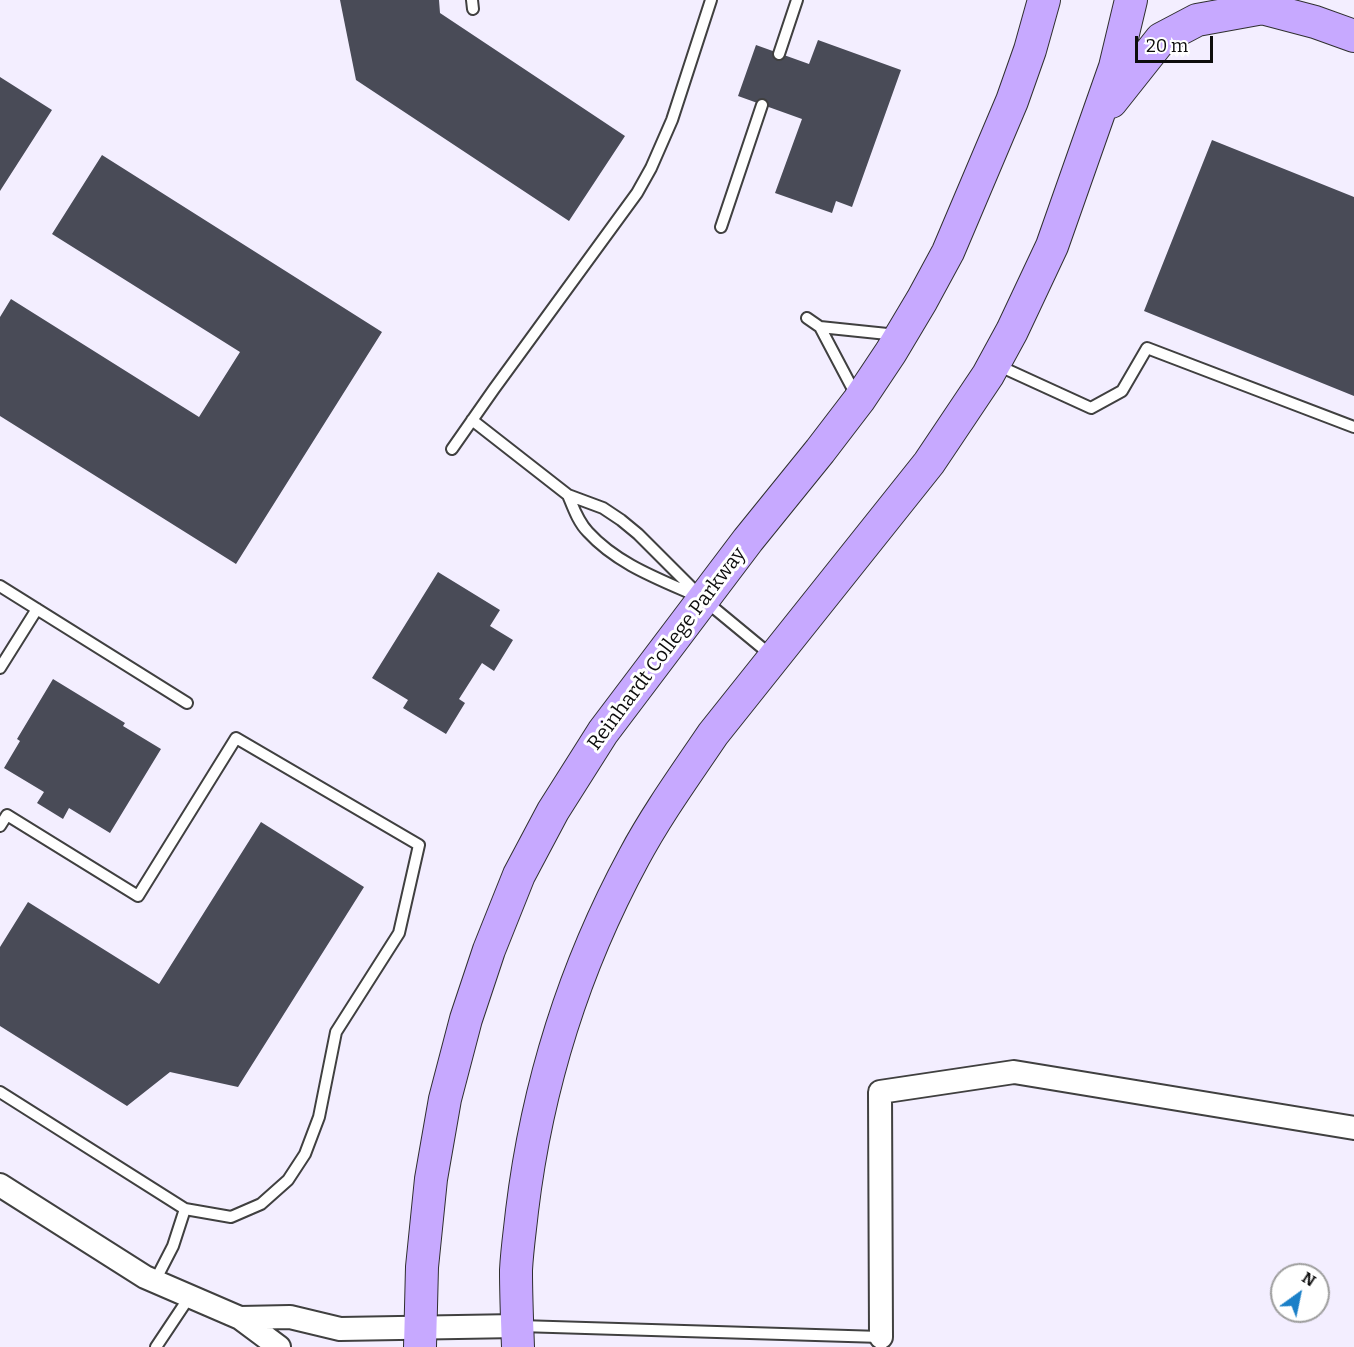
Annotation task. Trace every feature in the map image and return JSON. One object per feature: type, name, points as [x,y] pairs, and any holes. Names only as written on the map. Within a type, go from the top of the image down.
[{"type":"street","name":"Reinhardt College Parkway","points":[[421,1337],[422,1267],[431,1179],[445,1099],[466,1019],[489,950],[519,875],[553,811],[603,732],[703,599],[859,400],[922,300],[948,252],[1012,102],[1044,0]]},
{"type":"street","points":[[240,1318],[290,1317],[340,1329],[421,1337],[518,1336],[516,1269],[527,1166],[537,1118],[561,1028],[614,896],[635,855],[702,750],[929,463],[994,364],[1052,246],[1115,67],[1131,0]]},
{"type":"street","points":[[1227,0],[1315,22],[1354,36]]},
{"type":"street","points":[[1096,122],[1161,39],[1197,20],[1263,8]]},
{"type":"street","points":[[881,1342],[880,1092],[1014,1072],[1354,1128]]},
{"type":"street","points":[[0,1185],[145,1277],[240,1318],[279,1347]]},
{"type":"lane","points":[[452,449],[637,193],[651,168],[672,120],[711,0]]},
{"type":"lane","points":[[779,54],[797,0]]},
{"type":"lane","points":[[721,227],[762,105]]},
{"type":"lane","points":[[807,318],[820,327],[859,400]]},
{"type":"lane","points":[[820,327],[901,335]]},
{"type":"lane","points":[[994,364],[1091,408],[1122,391],[1147,348],[1354,427]]},
{"type":"lane","points":[[472,420],[568,495],[603,507],[621,520],[703,599],[774,658]]},
{"type":"lane","points":[[568,495],[578,518],[587,531],[617,556],[635,568],[703,599]]},
{"type":"lane","points":[[0,586],[187,704]]},
{"type":"lane","points":[[0,668],[37,609]]},
{"type":"lane","points":[[0,826],[7,815],[138,896],[236,738],[419,845],[399,933],[336,1032],[320,1117],[305,1154],[288,1180],[261,1204],[231,1217],[185,1209],[0,1092]]},
{"type":"lane","points":[[155,1281],[173,1246],[185,1209]]},
{"type":"lane","points":[[156,1347],[190,1296]]},
{"type":"lane","points":[[518,1336],[881,1342]]},
{"type":"building","points":[[340,0],[439,0],[440,13],[625,136],[569,221],[356,80]]},
{"type":"building","points":[[818,40],[901,70],[852,207],[836,201],[832,213],[775,193],[802,119],[738,96],[756,45],[809,64]]},
{"type":"building","points":[[0,77],[52,110],[0,191]]},
{"type":"building","points":[[1212,140],[1354,197],[1354,396],[1144,311]]},
{"type":"building","points":[[102,155],[382,332],[236,564],[0,416],[0,317],[11,299],[199,417],[240,352],[52,234]]},
{"type":"building","points":[[438,572],[500,610],[490,626],[513,640],[494,671],[482,663],[459,699],[465,703],[446,734],[403,708],[408,700],[372,678]]},
{"type":"building","points":[[53,679],[125,723],[123,726],[161,749],[110,833],[69,808],[63,819],[37,803],[44,792],[4,768],[20,741],[17,739]]},
{"type":"building","points":[[261,822],[364,887],[238,1087],[170,1072],[127,1106],[0,1026],[0,947],[28,902],[159,984]]}]
